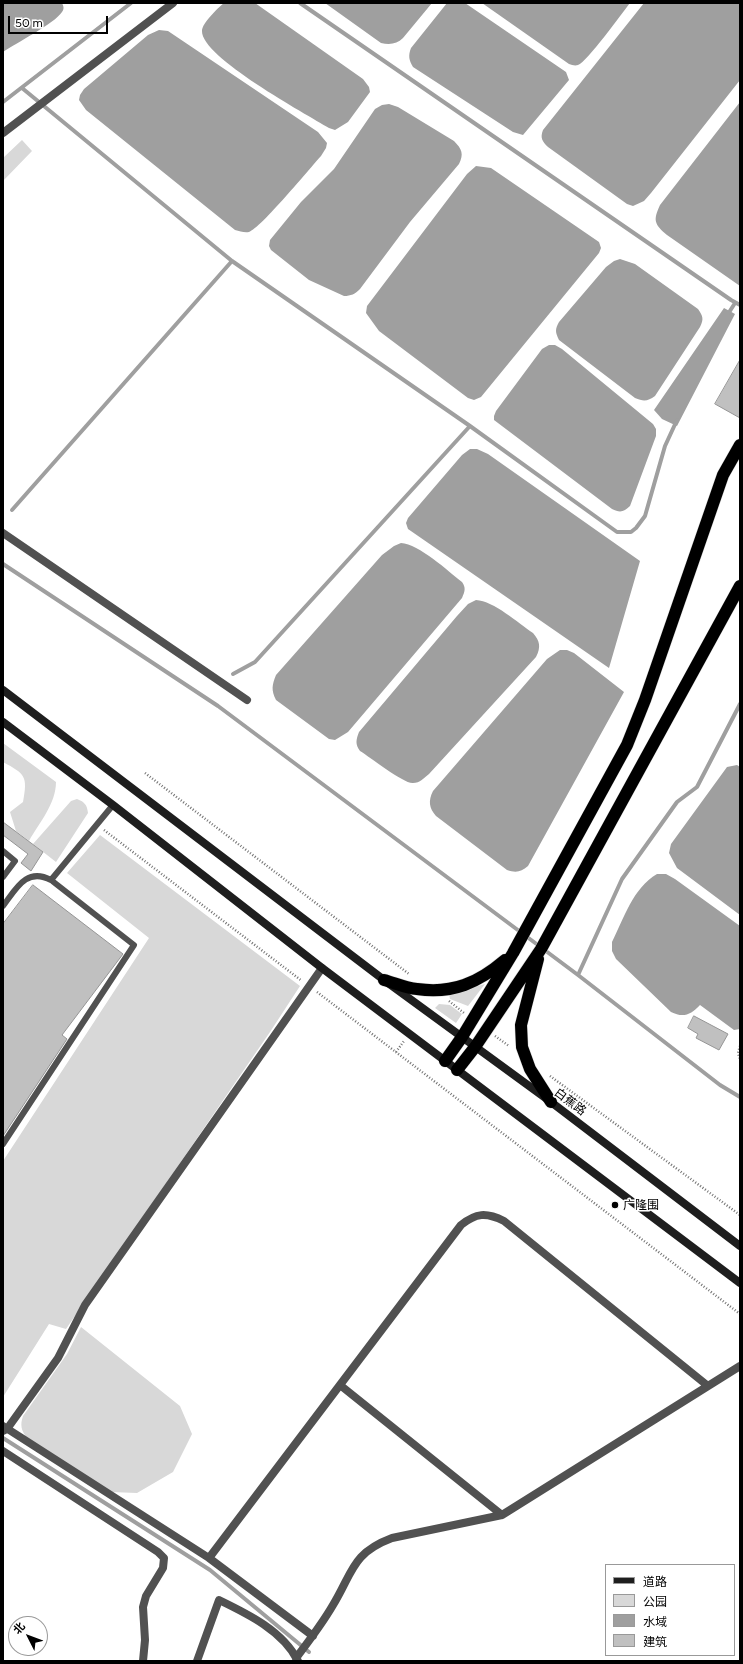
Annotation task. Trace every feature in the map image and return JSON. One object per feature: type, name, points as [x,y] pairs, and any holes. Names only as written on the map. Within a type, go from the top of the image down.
[{"type":"highway","points":[[445,1060],[462,1037],[514,953],[627,745],[645,700],[723,475],[740,445]]},
{"type":"highway","points":[[457,1070],[475,1047],[541,950],[740,586]]},
{"type":"highway","points":[[541,950],[521,1025],[522,1046],[530,1069],[551,1102]]},
{"type":"highway","points":[[384,980],[416,989],[441,991],[469,984],[490,972],[514,953]]},
{"type":"main road","name":"白蕉路","points":[[3,690],[384,980],[551,1102],[740,1246]]},
{"type":"main road","points":[[3,722],[113,805],[322,968],[740,1283]]},
{"type":"street","points":[[3,133],[173,3]]},
{"type":"street","points":[[3,533],[247,700]]},
{"type":"street","points":[[313,1636],[209,1558],[4,1429],[58,1358],[85,1305],[322,968]]},
{"type":"street","points":[[209,1558],[461,1225],[470,1218],[482,1214],[494,1215],[504,1220],[708,1386]]},
{"type":"street","points":[[197,1661],[218,1600],[245,1613],[281,1638],[291,1649],[297,1659],[334,1604],[355,1564],[365,1552],[377,1543],[392,1538],[502,1515],[740,1366]]},
{"type":"street","points":[[340,1385],[502,1515]]},
{"type":"street","points":[[3,1451],[158,1552],[164,1558],[163,1568],[146,1596],[143,1607],[145,1640],[143,1661]]},
{"type":"lane","points":[[51,880],[113,805]]},
{"type":"lane","points":[[3,851],[15,861],[3,877]]},
{"type":"lane","points":[[3,906],[20,883],[27,878],[36,875],[44,876],[134,945],[3,1144]]},
{"type":"path","points":[[145,773],[410,975],[415,977]]},
{"type":"path","points":[[97,824],[740,1314]]},
{"type":"path","points":[[396,1052],[410,1034]]},
{"type":"path","points":[[740,1046],[738,1053],[740,1059]]},
{"type":"path","points":[[545,1072],[740,1215]]},
{"type":"green space","points":[[22,140],[32,151],[3,181],[3,158]]},
{"type":"green space","points":[[3,743],[56,782],[50,806],[29,841],[16,831],[10,812],[23,802],[25,781],[20,773],[3,762]]},
{"type":"green space","points":[[77,799],[85,804],[88,813],[56,862],[33,844],[71,801]]},
{"type":"green space","points":[[100,835],[300,986],[66,1329],[49,1324],[3,1397],[3,1161],[149,938],[67,873]]},
{"type":"green space","points":[[485,984],[468,1006],[450,999],[449,994]]},
{"type":"green space","points":[[439,1004],[450,1005],[462,1014],[456,1023],[435,1008]]},
{"type":"green space","points":[[81,1327],[180,1406],[192,1434],[173,1472],[137,1493],[111,1492],[27,1438],[22,1430],[21,1425],[23,1416],[67,1354]]},
{"type":"water","points":[[3,3],[62,3],[64,8],[58,17],[3,52]]},
{"type":"water","points":[[224,3],[255,3],[363,79],[369,87],[370,92],[348,122],[335,130],[329,128],[256,84],[218,55],[206,42],[202,31],[207,20]]},
{"type":"water","points":[[325,3],[432,3],[401,40],[393,44],[387,44],[381,43]]},
{"type":"water","points":[[447,3],[465,3],[566,72],[569,80],[523,135],[513,132],[413,67],[409,58],[411,48]]},
{"type":"water","points":[[482,3],[630,3],[589,55],[578,65],[572,65]]},
{"type":"water","points":[[644,3],[740,3],[740,80],[651,193],[644,201],[633,206],[627,204],[548,147],[543,141],[542,135],[543,130]]},
{"type":"water","points":[[159,30],[168,31],[318,132],[327,143],[321,156],[297,184],[264,220],[249,232],[235,230],[86,110],[79,100],[84,89],[148,35]]},
{"type":"water","points":[[740,102],[740,286],[667,235],[657,225],[656,214],[660,205]]},
{"type":"water","points":[[389,104],[398,107],[454,141],[462,154],[459,164],[410,222],[360,289],[349,296],[344,296],[309,280],[271,250],[269,246],[270,240],[301,202],[334,169],[375,109],[382,105]]},
{"type":"water","points":[[476,166],[491,168],[599,242],[601,248],[599,253],[481,397],[474,400],[468,398],[379,331],[366,313],[367,306],[467,174]]},
{"type":"water","points":[[620,259],[635,264],[698,309],[702,318],[700,327],[655,396],[646,400],[635,398],[559,340],[556,333],[559,322],[606,267],[614,261]]},
{"type":"water","points":[[724,308],[735,314],[677,426],[662,419],[654,410]]},
{"type":"water","points":[[549,345],[555,345],[562,349],[653,424],[656,429],[656,436],[630,506],[624,511],[612,509],[494,420],[496,411],[542,349]]},
{"type":"water","points":[[470,449],[477,449],[488,454],[640,561],[609,668],[408,529],[406,523],[408,518],[462,455]]},
{"type":"water","points":[[401,543],[416,548],[441,565],[462,582],[465,588],[464,593],[462,598],[348,732],[335,740],[329,739],[276,700],[273,693],[273,685],[276,675],[382,555],[394,546]]},
{"type":"water","points":[[476,600],[483,601],[498,608],[533,633],[539,644],[538,653],[429,774],[418,782],[409,782],[395,775],[360,751],[356,742],[357,737],[359,732],[457,616],[468,604]]},
{"type":"water","points":[[560,650],[567,650],[574,653],[624,692],[528,866],[523,870],[516,872],[510,871],[436,816],[431,807],[430,798],[433,791],[547,659]]},
{"type":"water","points":[[737,765],[740,767],[740,915],[677,868],[669,853],[671,844],[727,767]]},
{"type":"water","points":[[657,874],[666,874],[675,879],[740,926],[740,1029],[734,1030],[700,1005],[690,1013],[683,1015],[671,1012],[616,959],[612,951],[612,942],[625,914],[635,895]]},
{"type":"building","points":[[740,360],[740,418],[715,404]]},
{"type":"building","points":[[3,822],[43,852],[31,871],[21,863],[28,854],[3,835]]},
{"type":"building","points":[[33,885],[123,954],[62,1035],[67,1039],[3,1136],[3,924]]},
{"type":"building","points":[[694,1016],[728,1034],[719,1050],[696,1038],[698,1034],[688,1028]]},
{"type":"waterway","points":[[3,102],[131,3]]},
{"type":"waterway","points":[[300,3],[740,305]]},
{"type":"waterway","points":[[22,88],[232,261],[470,426],[617,532],[631,532],[645,516],[665,446],[677,420]]},
{"type":"waterway","points":[[12,510],[232,261]]},
{"type":"waterway","points":[[728,314],[735,303]]},
{"type":"waterway","points":[[233,674],[255,662],[470,426]]},
{"type":"waterway","points":[[3,564],[218,706],[578,975],[720,1085],[740,1097]]},
{"type":"waterway","points":[[578,975],[622,879],[677,802],[697,787],[740,704]]},
{"type":"waterway","points":[[3,1438],[210,1570],[309,1652]]},
{"type":"place","name":"广隆围","points":[[615,1205]]}]
